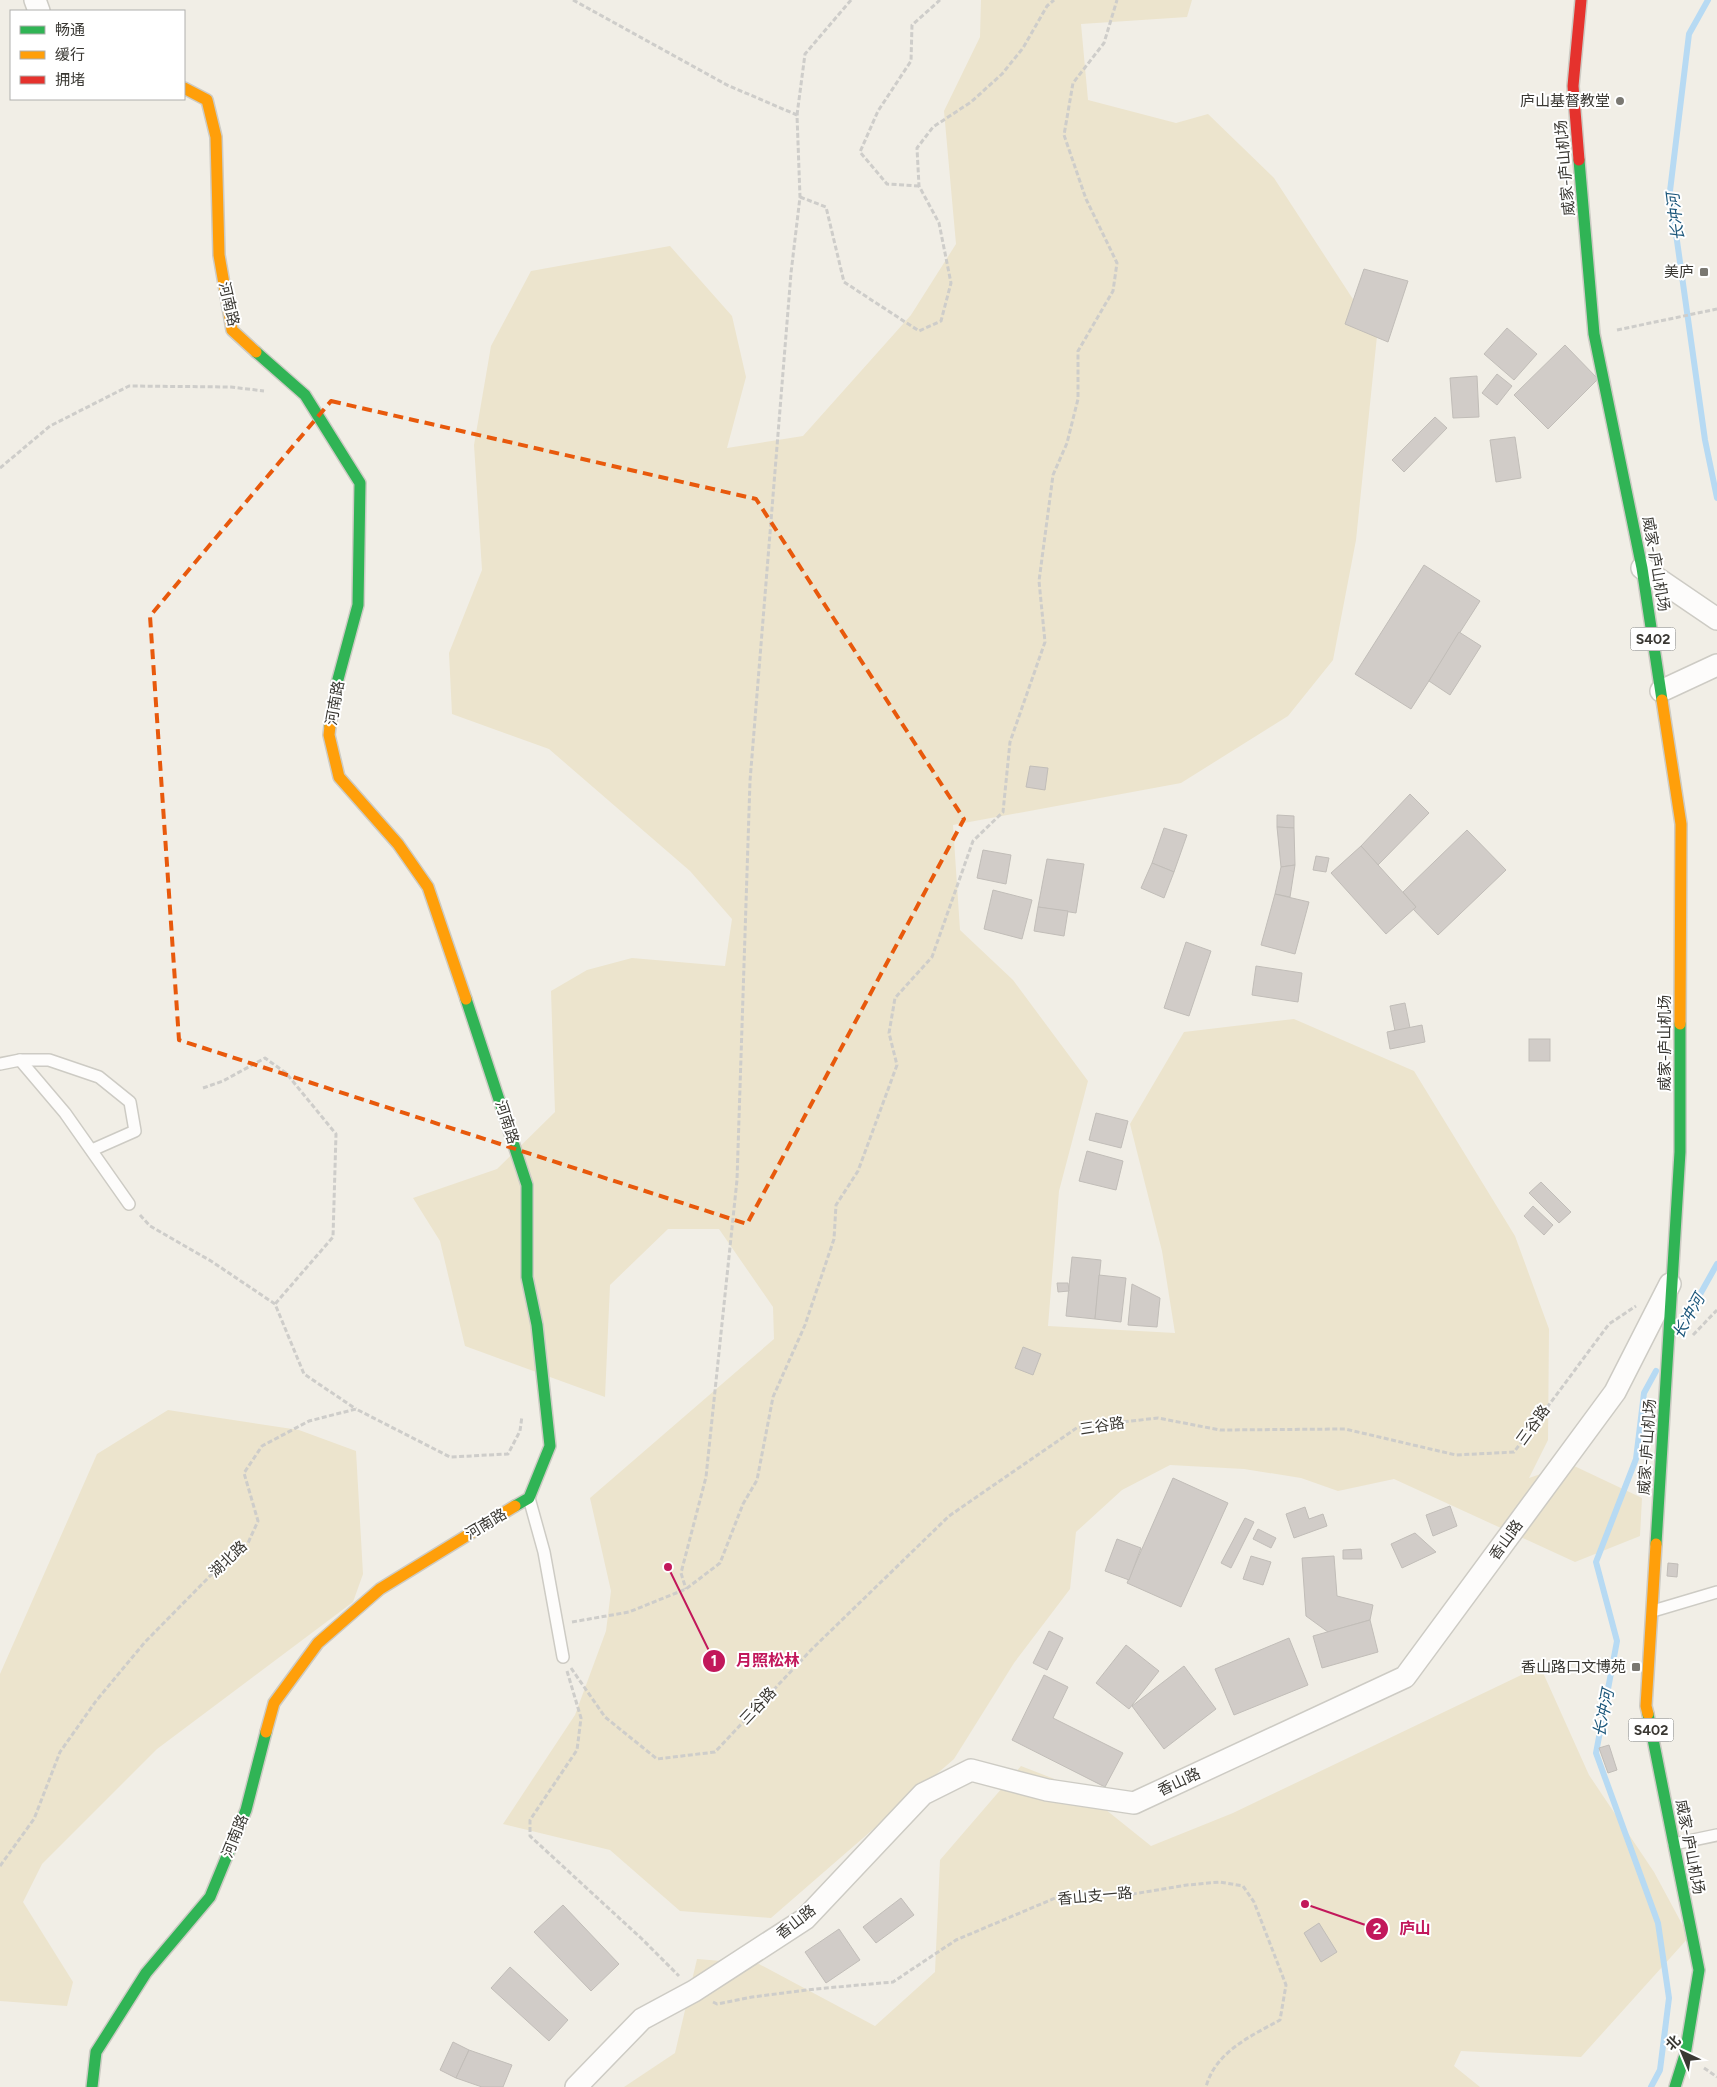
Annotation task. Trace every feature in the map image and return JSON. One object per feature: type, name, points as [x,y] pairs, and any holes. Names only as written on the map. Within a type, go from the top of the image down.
[{"type":"street","name":"威家-庐山机场","points":[[1580,0],[1573,86],[1594,334],[1642,568],[1682,824],[1680,1152],[1646,1706],[1699,1970],[1685,2055],[1675,2087]]},
{"type":"street","name":"河南路","points":[[92,2087],[96,2052],[141,1980],[210,1898],[246,1810],[274,1703],[318,1643],[380,1589],[528,1498],[550,1446],[537,1325],[527,1277],[527,1185],[480,1038],[428,887],[398,844],[339,777],[329,735],[337,683],[358,605],[360,482],[305,395],[232,330],[219,255],[216,137],[207,100],[185,89]]},
{"type":"street","points":[[1642,568],[1717,619]]},
{"type":"street","points":[[1661,691],[1717,665]]},
{"type":"street","name":"香山路","points":[[576,2087],[642,2019],[694,1992],[805,1919],[923,1794],[972,1770],[1046,1790],[1134,1803],[1405,1677],[1615,1392],[1671,1282]]},
{"type":"lane","points":[[20,1060],[65,1113],[129,1204]]},
{"type":"lane","points":[[0,1064],[20,1060],[49,1060],[100,1077],[130,1102],[135,1132],[92,1150]]},
{"type":"lane","points":[[528,1498],[544,1552],[564,1658]]},
{"type":"lane","points":[[1651,1611],[1717,1592]]},
{"type":"lane","points":[[1674,1844],[1717,1835]]},
{"type":"path","points":[[573,0],[727,85],[798,115]]},
{"type":"path","points":[[686,1589],[681,1573],[706,1477],[737,1180],[750,781],[791,273],[800,197],[798,115],[805,54],[851,0]]},
{"type":"path","points":[[919,186],[887,184],[860,152],[878,111],[911,61],[912,26],[940,0]]},
{"type":"path","points":[[800,197],[826,207],[844,282],[919,331],[941,321],[951,283],[939,223],[919,186],[917,148],[933,127],[971,102],[1002,74],[1022,48],[1047,6],[1054,0]]},
{"type":"path","points":[[558,1625],[629,1612],[686,1589],[720,1562],[743,1504],[757,1480],[773,1397],[805,1326],[834,1239],[836,1205],[858,1171],[897,1065],[889,1033],[895,998],[932,957],[973,841],[1004,812],[1010,742],[1045,642],[1039,581],[1053,475],[1066,443],[1078,399],[1078,351],[1113,291],[1117,263],[1086,199],[1064,135],[1073,83],[1104,43],[1117,0]]},
{"type":"path","points":[[1594,334],[1717,309]]},
{"type":"path","points":[[0,468],[50,426],[129,386],[230,387],[268,391]]},
{"type":"path","points":[[203,1088],[223,1081],[265,1058],[286,1073],[336,1134],[333,1237],[275,1304]]},
{"type":"path","points":[[129,1204],[150,1226],[211,1262],[275,1304],[304,1374],[356,1409],[450,1457],[508,1454],[520,1431],[523,1407]]},
{"type":"path","name":"三谷路","points":[[564,1658],[605,1716],[657,1759],[715,1752],[812,1648],[949,1516],[1078,1427],[1158,1418],[1220,1430],[1345,1429],[1456,1455],[1514,1452],[1609,1324],[1640,1303]]},
{"type":"path","name":"湖北路","points":[[0,1866],[34,1819],[60,1752],[96,1701],[145,1642],[212,1574],[248,1543],[258,1521],[244,1473],[262,1446],[309,1421],[356,1409]]},
{"type":"path","points":[[564,1658],[580,1718],[577,1750],[530,1820],[530,1836],[642,1939],[694,1992]]},
{"type":"path","name":"香山支一路","points":[[694,1992],[717,2004],[816,1988],[893,1982],[956,1940],[1060,1896],[1127,1895],[1187,1884],[1220,1882],[1243,1886],[1254,1902],[1286,1985],[1280,2020],[1235,2045],[1209,2075],[1206,2087]]},
{"type":"highlighted area","points":[[331,401],[756,499],[964,819],[747,1224],[179,1040],[150,616]]},
{"type":"shaded area","points":[[981,0],[1192,0],[1187,17],[1081,24],[1088,100],[1176,123],[1208,114],[1274,178],[1377,336],[1356,540],[1333,660],[1288,716],[1181,783],[953,825],[960,930],[1013,980],[1088,1081],[1059,1191],[1048,1326],[1175,1333],[1162,1251],[1130,1124],[1184,1032],[1294,1019],[1414,1071],[1515,1236],[1549,1329],[1548,1440],[1529,1478],[1570,1464],[1642,1498],[1640,1536],[1575,1562],[1394,1479],[1338,1491],[1301,1478],[1244,1469],[1170,1465],[1122,1490],[1076,1532],[1070,1589],[1014,1663],[954,1759],[771,1918],[680,1911],[610,1850],[503,1824],[575,1715],[606,1631],[611,1591],[590,1498],[774,1339],[773,1307],[719,1229],[668,1229],[610,1285],[605,1397],[465,1346],[440,1241],[413,1198],[497,1169],[555,1112],[551,991],[587,970],[632,958],[725,966],[732,919],[690,871],[549,749],[452,714],[449,653],[482,570],[474,445],[491,346],[531,271],[670,246],[732,316],[746,377],[727,448],[803,436],[911,315],[956,244],[944,111],[980,37]]},
{"type":"shaded area","points":[[168,1410],[299,1430],[356,1451],[363,1574],[353,1602],[157,1749],[42,1864],[23,1902],[73,1982],[67,2006],[0,2001],[0,1674],[97,1454]]},
{"type":"shaded area","points":[[1540,1666],[1589,1775],[1654,1872],[1689,1937],[1581,2057],[1461,2051],[1454,2066],[1480,2087],[624,2087],[675,2053],[697,1959],[759,1964],[875,2026],[935,1972],[940,1860],[1021,1766],[1080,1789],[1151,1846],[1233,1813]]},
{"type":"building","points":[[1364,269],[1408,281],[1388,342],[1345,324]]},
{"type":"building","points":[[1507,328],[1537,354],[1514,380],[1484,354]]},
{"type":"building","points":[[1565,345],[1598,379],[1548,429],[1514,395]]},
{"type":"building","points":[[1497,374],[1512,386],[1497,405],[1482,393]]},
{"type":"building","points":[[1477,376],[1479,417],[1453,418],[1450,378]]},
{"type":"building","points":[[1435,417],[1447,428],[1404,472],[1392,460]]},
{"type":"building","points":[[1515,437],[1521,478],[1496,482],[1490,440]]},
{"type":"building","points":[[1424,565],[1480,601],[1411,709],[1355,674]]},
{"type":"building","points":[[1459,632],[1481,646],[1450,695],[1429,681]]},
{"type":"building","points":[[1030,766],[1048,768],[1045,790],[1026,787]]},
{"type":"building","points":[[1410,794],[1429,813],[1378,865],[1361,846]]},
{"type":"building","points":[[1277,815],[1294,816],[1294,828],[1277,827]]},
{"type":"building","points":[[1277,827],[1294,828],[1295,865],[1281,867]]},
{"type":"building","points":[[1164,828],[1187,835],[1174,872],[1152,863]]},
{"type":"building","points":[[1467,830],[1506,870],[1438,935],[1413,909],[1416,907],[1403,892]]},
{"type":"building","points":[[1361,846],[1416,907],[1386,934],[1331,873]]},
{"type":"building","points":[[983,850],[1011,855],[1006,884],[977,878]]},
{"type":"building","points":[[1316,856],[1329,858],[1326,872],[1313,870]]},
{"type":"building","points":[[1047,859],[1084,864],[1076,913],[1038,907]]},
{"type":"building","points":[[1152,863],[1174,872],[1164,898],[1141,888]]},
{"type":"building","points":[[1295,865],[1290,897],[1275,894],[1281,867]]},
{"type":"building","points":[[993,890],[1032,900],[1022,939],[984,929]]},
{"type":"building","points":[[1275,894],[1309,902],[1295,954],[1261,945]]},
{"type":"building","points":[[1038,907],[1068,911],[1064,936],[1034,931]]},
{"type":"building","points":[[1186,942],[1211,951],[1189,1016],[1164,1008]]},
{"type":"building","points":[[1256,966],[1302,973],[1298,1002],[1252,995]]},
{"type":"building","points":[[1405,1003],[1410,1028],[1395,1031],[1390,1006]]},
{"type":"building","points":[[1422,1025],[1425,1042],[1390,1049],[1387,1032]]},
{"type":"building","points":[[1529,1039],[1550,1039],[1550,1061],[1529,1061]]},
{"type":"building","points":[[1096,1113],[1128,1121],[1121,1148],[1089,1140]]},
{"type":"building","points":[[1087,1151],[1123,1161],[1116,1190],[1079,1181]]},
{"type":"building","points":[[1541,1182],[1571,1212],[1559,1223],[1529,1193]]},
{"type":"building","points":[[1533,1206],[1553,1225],[1544,1235],[1524,1216]]},
{"type":"building","points":[[1072,1257],[1101,1260],[1095,1319],[1066,1316]]},
{"type":"building","points":[[1099,1275],[1126,1278],[1121,1322],[1095,1319]]},
{"type":"building","points":[[1057,1283],[1068,1283],[1069,1291],[1058,1292]]},
{"type":"building","points":[[1132,1284],[1160,1298],[1157,1327],[1128,1325]]},
{"type":"building","points":[[1023,1347],[1041,1354],[1033,1375],[1015,1368]]},
{"type":"building","points":[[1173,1478],[1228,1503],[1181,1607],[1127,1583]]},
{"type":"building","points":[[1450,1506],[1457,1526],[1433,1536],[1426,1515]]},
{"type":"building","points":[[1305,1507],[1309,1519],[1323,1514],[1327,1526],[1294,1538],[1286,1514]]},
{"type":"building","points":[[1245,1518],[1254,1522],[1231,1568],[1221,1563]]},
{"type":"building","points":[[1258,1529],[1276,1538],[1271,1548],[1253,1539]]},
{"type":"building","points":[[1415,1533],[1436,1552],[1402,1568],[1391,1544]]},
{"type":"building","points":[[1117,1539],[1141,1548],[1129,1580],[1105,1571]]},
{"type":"building","points":[[1361,1549],[1362,1559],[1343,1559],[1343,1550]]},
{"type":"building","points":[[1251,1556],[1271,1562],[1263,1585],[1243,1579]]},
{"type":"building","points":[[1334,1556],[1337,1596],[1373,1605],[1370,1620],[1328,1632],[1306,1616],[1302,1558]]},
{"type":"building","points":[[1668,1563],[1678,1564],[1677,1577],[1667,1576]]},
{"type":"building","points":[[1370,1620],[1378,1652],[1322,1668],[1313,1636]]},
{"type":"building","points":[[1049,1631],[1063,1638],[1047,1670],[1033,1663]]},
{"type":"building","points":[[1289,1638],[1308,1685],[1234,1715],[1215,1669]]},
{"type":"building","points":[[1126,1645],[1159,1671],[1129,1709],[1096,1683]]},
{"type":"building","points":[[1184,1666],[1216,1709],[1164,1749],[1132,1706]]},
{"type":"building","points":[[1044,1675],[1068,1687],[1053,1718],[1123,1753],[1105,1787],[1012,1740]]},
{"type":"building","points":[[1609,1745],[1617,1770],[1608,1773],[1599,1748]]},
{"type":"building","points":[[901,1898],[914,1915],[876,1943],[863,1927]]},
{"type":"building","points":[[563,1905],[619,1964],[591,1991],[534,1932]]},
{"type":"building","points":[[1319,1923],[1337,1952],[1321,1962],[1304,1933]]},
{"type":"building","points":[[839,1929],[860,1960],[826,1983],[805,1952]]},
{"type":"building","points":[[510,1967],[568,2020],[549,2041],[491,1988]]},
{"type":"building","points":[[453,2042],[469,2050],[456,2078],[440,2070]]},
{"type":"building","points":[[469,2050],[512,2065],[503,2087],[482,2087],[456,2078]]},
{"type":"waterway","name":"长冲河","points":[[1708,0],[1689,34],[1670,191],[1705,440],[1717,498]]},
{"type":"waterway","name":"长冲河","points":[[1680,1330],[1717,1264]]},
{"type":"waterway","name":"长冲河","points":[[1651,2087],[1660,2070],[1669,1998],[1658,1923],[1596,1753],[1617,1641],[1596,1562],[1636,1459],[1644,1393],[1656,1371]]},
{"type":"traffic: fast","points":[[1579,160],[1594,334],[1642,568],[1662,700]]},
{"type":"traffic: fast","points":[[256,352],[305,395],[360,483],[358,605],[337,683],[330,726]]},
{"type":"traffic: fast","points":[[466,999],[527,1185],[527,1277],[537,1325],[550,1446],[529,1498],[515,1506]]},
{"type":"traffic: fast","points":[[1656,1544],[1680,1152],[1680,1024]]},
{"type":"traffic: fast","points":[[1648,1714],[1699,1970],[1685,2055],[1675,2087]]},
{"type":"traffic: fast","points":[[92,2087],[96,2052],[146,1973],[210,1897],[246,1810],[266,1732]]},
{"type":"traffic: slow","points":[[185,89],[207,100],[216,137],[219,255],[232,330],[256,352]]},
{"type":"traffic: slow","points":[[1662,700],[1681,824],[1680,1024]]},
{"type":"traffic: slow","points":[[330,726],[329,735],[339,777],[398,844],[428,887],[466,999]]},
{"type":"traffic: slow","points":[[266,1732],[274,1703],[318,1643],[380,1589],[515,1506]]},
{"type":"traffic: slow","points":[[1648,1714],[1646,1706],[1656,1544]]},
{"type":"traffic: jam","points":[[1579,160],[1573,86],[1581,0]]},
{"type":"place","name":"庐山基督教堂","points":[[1620,101]]},
{"type":"place","name":"美庐","points":[[1704,272]]},
{"type":"place","name":"月照松林","points":[[668,1567]]},
{"type":"place","name":"香山路口文博苑","points":[[1636,1667]]},
{"type":"place","name":"庐山","points":[[1305,1904]]}]
